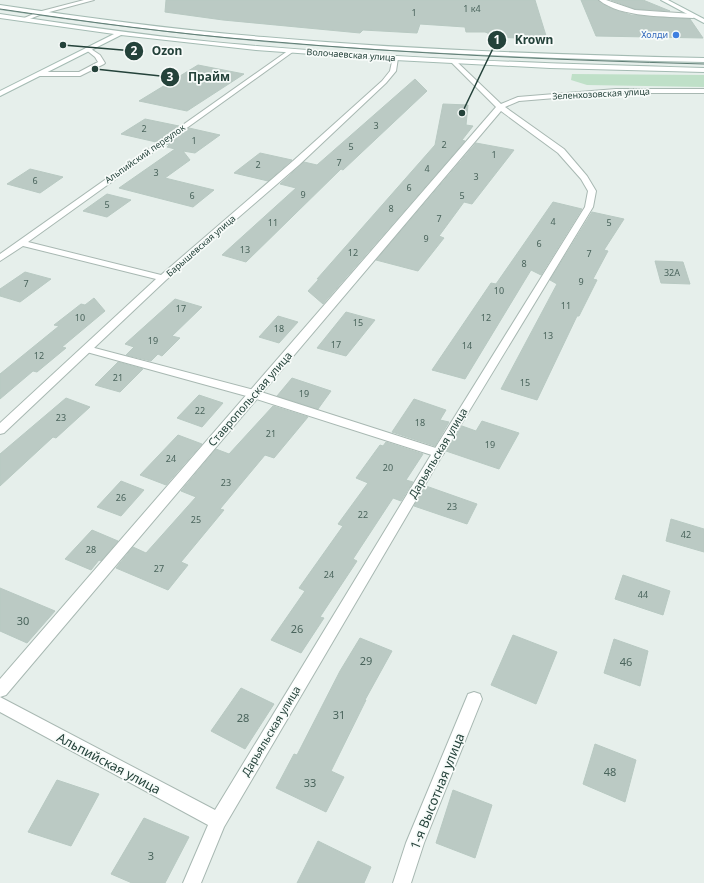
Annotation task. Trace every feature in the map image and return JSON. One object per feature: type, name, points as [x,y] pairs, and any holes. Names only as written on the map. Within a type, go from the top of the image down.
[{"type":"street","points":[[25,19],[40,13],[91,0]]},
{"type":"street","points":[[602,0],[615,7],[635,12],[693,16]]},
{"type":"street","points":[[664,0],[704,21]]},
{"type":"street","name":"Волочаевская улица","points":[[0,6],[40,13],[133,25],[283,41],[389,49],[621,59],[703,60]]},
{"type":"street","name":"Волочаевская улица","points":[[0,16],[120,33],[291,51],[454,62],[704,70]]},
{"type":"street","points":[[0,94],[133,25]]},
{"type":"street","points":[[39,74],[80,74],[102,63],[98,56],[88,49]]},
{"type":"street","name":"Альпийский переулок","points":[[0,258],[291,51]]},
{"type":"street","name":"Барышевская улица","points":[[0,430],[163,278],[296,163],[384,82],[393,71],[395,58]]},
{"type":"street","name":"Дарьяльская улица","points":[[192,883],[218,821],[438,453],[589,207],[592,191],[584,178],[561,151],[500,107],[454,62]]},
{"type":"street","name":"Зеленхозовская улица","points":[[500,107],[518,99],[616,91],[704,91]]},
{"type":"street","name":"Ставропольская улица","points":[[0,690],[500,107]]},
{"type":"street","points":[[22,242],[163,278]]},
{"type":"street","points":[[87,349],[254,394],[438,453]]},
{"type":"street","name":"1-я Высотная улица","points":[[402,883],[415,842],[474,699]]},
{"type":"street","name":"Альпийская улица","points":[[0,704],[218,821]]},
{"type":"green space","points":[[572,74],[704,75],[704,87],[587,85],[571,80]]},
{"type":"building","points":[[166,0],[535,0],[547,39],[489,37],[488,33],[485,32],[466,32],[465,27],[420,24],[417,33],[363,30],[360,33],[223,20],[165,12]]},
{"type":"building","points":[[581,0],[598,0],[608,7],[631,15],[690,19],[703,38],[596,36]]},
{"type":"building","points":[[611,0],[643,0],[670,11],[635,9]]},
{"type":"building","points":[[198,65],[244,74],[187,111],[139,101]]},
{"type":"building","points":[[415,79],[427,91],[343,170],[341,169],[246,262],[222,255],[296,188],[280,184],[304,162],[317,165]]},
{"type":"building","points":[[443,104],[468,105],[466,125],[473,126],[462,140],[465,141],[323,304],[308,291],[435,145]]},
{"type":"building","points":[[145,119],[179,126],[156,142],[121,134]]},
{"type":"building","points":[[189,128],[220,135],[195,153],[183,151],[190,160],[165,178],[214,190],[193,207],[119,188],[175,149],[167,147],[169,145],[166,144]]},
{"type":"building","points":[[476,143],[514,150],[472,204],[464,202],[439,236],[444,238],[418,271],[376,260]]},
{"type":"building","points":[[260,153],[292,160],[268,181],[234,173]]},
{"type":"building","points":[[30,169],[63,177],[40,193],[7,184]]},
{"type":"building","points":[[107,194],[131,200],[107,217],[83,211]]},
{"type":"building","points":[[553,202],[582,209],[541,275],[531,270],[465,379],[432,370],[491,283],[496,284]]},
{"type":"building","points":[[592,212],[624,219],[604,250],[608,251],[593,279],[597,280],[579,316],[577,316],[537,400],[501,389],[557,284],[550,280]]},
{"type":"building","points":[[655,261],[683,262],[690,284],[661,283]]},
{"type":"building","points":[[25,272],[51,279],[20,302],[0,296],[0,289]]},
{"type":"building","points":[[94,298],[105,311],[62,347],[66,348],[37,372],[33,371],[0,399],[0,374],[59,326],[54,325],[81,304],[85,305]]},
{"type":"building","points":[[175,299],[202,307],[172,336],[180,338],[162,356],[158,354],[151,361],[126,355],[134,347],[125,344]]},
{"type":"building","points":[[346,312],[375,320],[346,356],[317,348]]},
{"type":"building","points":[[278,316],[298,322],[279,343],[259,337]]},
{"type":"building","points":[[118,362],[143,369],[120,392],[95,385]]},
{"type":"building","points":[[292,378],[331,391],[318,409],[277,396]]},
{"type":"building","points":[[199,395],[223,403],[202,427],[177,418]]},
{"type":"building","points":[[66,398],[90,407],[56,438],[53,437],[0,486],[0,454]]},
{"type":"building","points":[[414,399],[446,410],[440,420],[449,422],[435,446],[392,432]]},
{"type":"building","points":[[273,406],[308,417],[274,458],[265,455],[220,509],[224,510],[181,562],[188,565],[168,590],[116,568],[133,547],[146,553],[196,497],[181,491],[216,449],[229,454]]},
{"type":"building","points":[[482,421],[519,433],[499,469],[446,451],[462,426],[476,431]]},
{"type":"building","points":[[178,435],[202,444],[166,485],[140,475]]},
{"type":"building","points":[[386,442],[423,454],[406,480],[413,482],[401,501],[393,498],[353,559],[357,561],[320,617],[324,618],[301,653],[271,640],[305,591],[299,588],[343,526],[338,524],[368,483],[356,478],[380,445],[383,446]]},
{"type":"building","points":[[121,481],[144,490],[121,516],[97,507]]},
{"type":"building","points":[[426,486],[477,504],[467,524],[414,506]]},
{"type":"building","points":[[671,519],[704,529],[704,552],[666,541]]},
{"type":"building","points":[[92,530],[118,541],[91,570],[65,559]]},
{"type":"building","points":[[623,575],[670,591],[663,615],[615,599]]},
{"type":"building","points":[[0,588],[55,611],[27,643],[0,631]]},
{"type":"building","points":[[513,635],[557,652],[536,704],[491,685]]},
{"type":"building","points":[[360,638],[392,651],[365,700],[331,771],[344,777],[326,812],[276,788],[294,754],[297,755],[340,671]]},
{"type":"building","points":[[614,639],[648,651],[640,686],[604,673]]},
{"type":"building","points":[[241,688],[274,704],[245,749],[211,731]]},
{"type":"building","points":[[595,744],[636,760],[625,802],[583,784]]},
{"type":"building","points":[[57,780],[99,794],[71,846],[28,832]]},
{"type":"building","points":[[453,790],[492,805],[475,858],[436,843]]},
{"type":"building","points":[[144,818],[189,837],[165,883],[132,883],[111,874]]},
{"type":"building","points":[[318,841],[371,867],[364,883],[297,883]]},
{"type":"tram line","points":[[0,9],[165,31],[319,46],[484,56],[704,64]]},
{"type":"place","name":"Холди","points":[[676,35]]},
{"type":"place","name":"Ozon","points":[[63,45]]},
{"type":"place","name":"Прайм","points":[[95,69]]},
{"type":"place","name":"Krown","points":[[462,113]]}]
